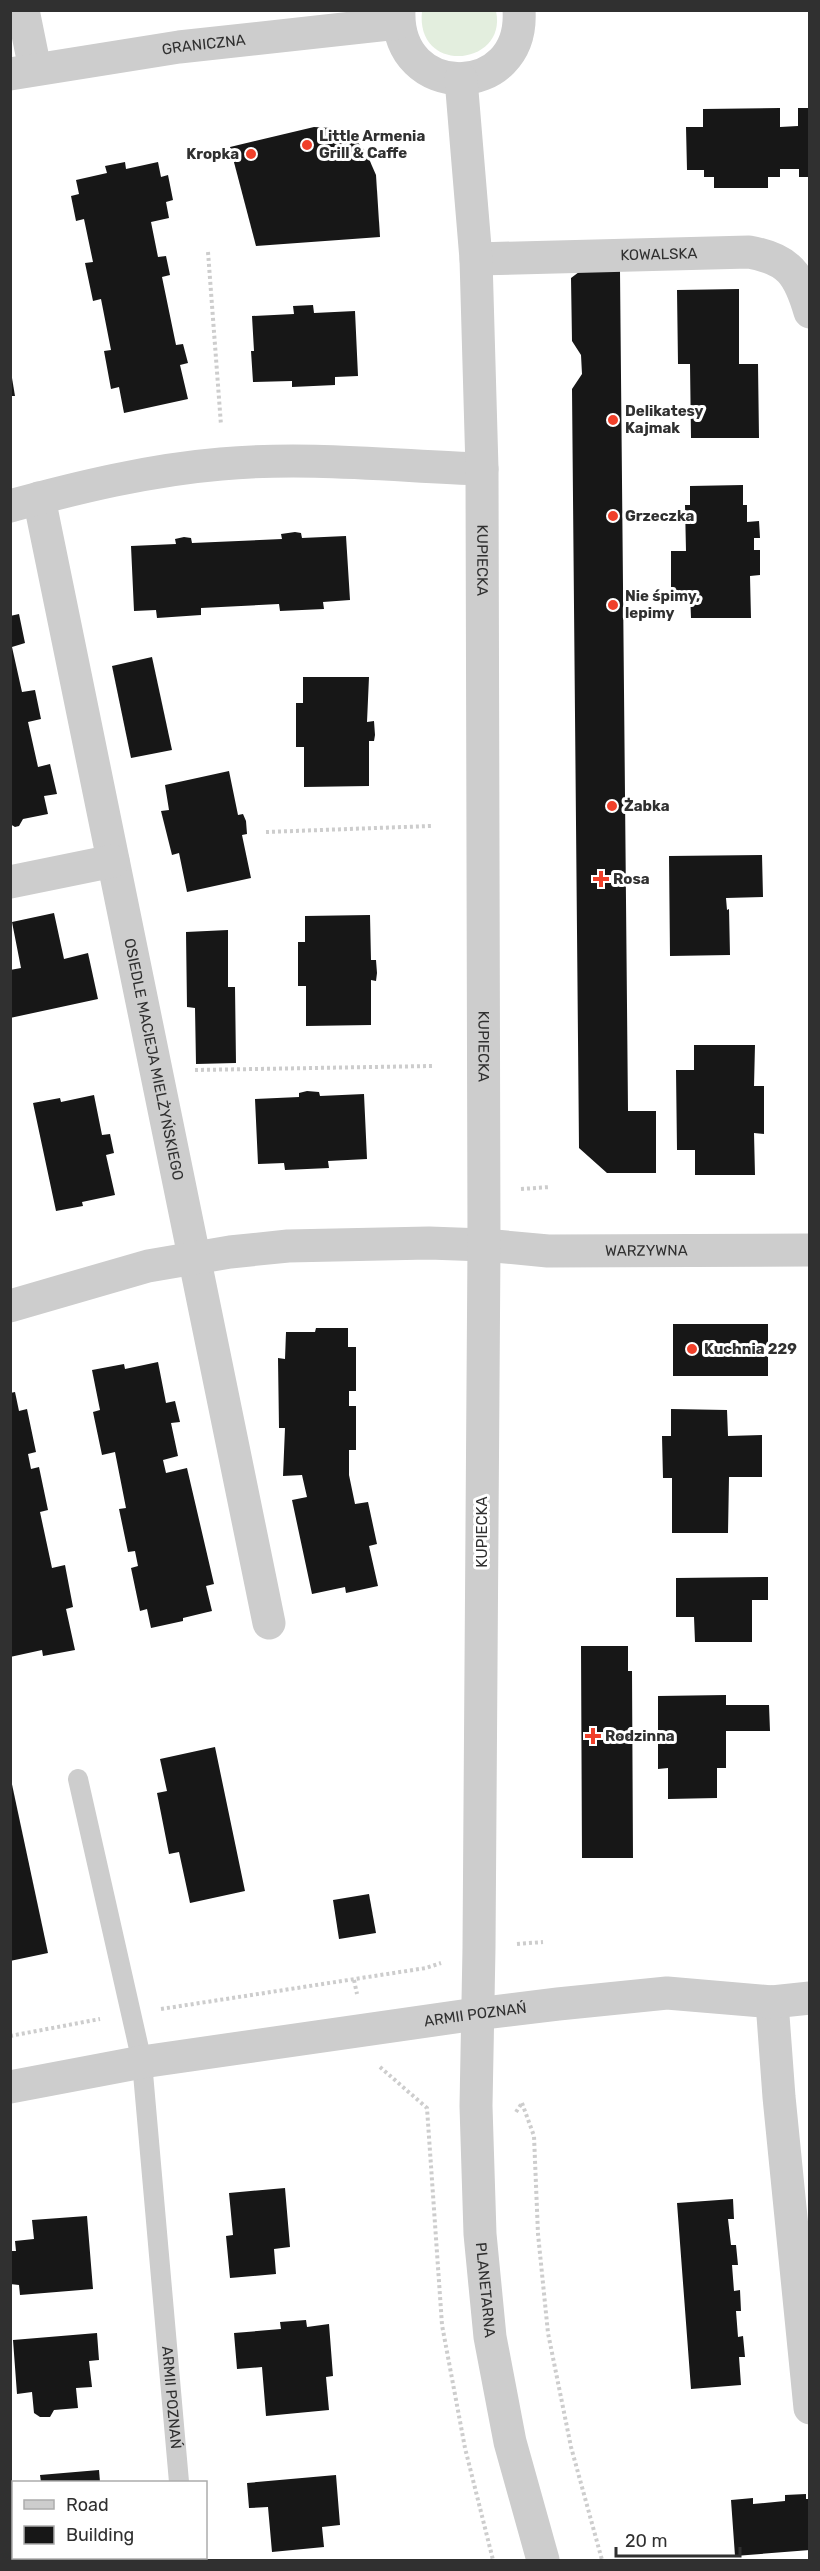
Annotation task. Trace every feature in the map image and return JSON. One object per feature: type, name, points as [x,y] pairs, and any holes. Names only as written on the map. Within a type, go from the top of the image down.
[{"type":"street","points":[[23,10],[23,71]]},
{"type":"street","points":[[399,17],[406,50],[415,61],[438,76],[461,79],[480,76],[503,61],[517,37],[519,10]]},
{"type":"street","name":"GRANICZNA","points":[[23,71],[399,17]]},
{"type":"street","name":"KUPIECKA","points":[[461,79],[476,259],[482,469],[483,1245],[479,1947],[476,2014]]},
{"type":"street","name":"KOWALSKA","points":[[476,259],[750,252],[768,255],[789,268],[804,290],[810,312]]},
{"type":"street","name":"OSIEDLE MACIEJA MIELŻYŃSKIEGO","points":[[269,1623],[113,861],[25,502],[141,475],[224,464],[339,463],[482,469]]},
{"type":"street","points":[[10,882],[113,861]]},
{"type":"street","points":[[10,1306],[148,1266],[195,1257],[288,1246],[429,1243],[483,1245]]},
{"type":"street","name":"WARZYWNA","points":[[483,1245],[548,1251],[810,1250]]},
{"type":"street","name":"ARMII POZNAŃ","points":[[10,2087],[142,2062],[476,2014],[667,1993],[772,2002],[810,1998]]},
{"type":"street","points":[[772,2002],[779,2097],[810,2409]]},
{"type":"street","name":"PLANETARNA","points":[[476,2014],[480,2234],[490,2337],[510,2442],[543,2560]]},
{"type":"lane","name":"ARMII POZNAŃ","points":[[78,1779],[142,2062],[179,2481]]},
{"type":"path","points":[[208,252],[213,290],[224,464]]},
{"type":"path","points":[[266,832],[431,826]]},
{"type":"path","points":[[156,1071],[432,1066]]},
{"type":"path","points":[[10,2036],[132,2013],[426,1968],[479,1947],[543,1942]]},
{"type":"path","points":[[354,1980],[367,2055],[427,2108],[442,2325],[465,2448],[493,2560]]},
{"type":"path","points":[[522,2103],[534,2136],[538,2234],[548,2333],[571,2447],[602,2560]]},
{"type":"green space","points":[[422,11],[496,11],[496,29],[489,43],[476,52],[461,56],[446,54],[432,46],[424,32]]},
{"type":"building","points":[[780,108],[780,127],[798,126],[798,108],[810,108],[810,177],[799,177],[799,169],[780,169],[780,177],[768,177],[768,188],[714,188],[714,177],[704,177],[704,170],[687,170],[686,127],[703,127],[703,109]]},
{"type":"building","points":[[314,127],[332,128],[354,138],[366,152],[376,175],[380,237],[256,246],[230,147]]},
{"type":"building","points":[[125,162],[126,169],[158,162],[161,177],[168,175],[173,200],[166,202],[169,218],[151,222],[158,257],[166,256],[170,275],[162,277],[176,345],[183,344],[188,363],[180,365],[188,399],[124,413],[119,387],[111,389],[104,351],[111,350],[101,299],[93,301],[85,263],[93,262],[84,219],[76,221],[71,196],[79,194],[76,180],[107,173],[105,166]]},
{"type":"building","points":[[620,271],[628,1111],[656,1111],[656,1173],[607,1173],[579,1148],[572,389],[582,374],[581,355],[572,341],[571,278],[579,272]]},
{"type":"building","points":[[739,289],[739,364],[758,364],[759,438],[691,438],[690,364],[678,364],[677,290]]},
{"type":"building","points":[[313,305],[314,313],[355,311],[358,376],[335,377],[335,385],[292,387],[292,381],[253,382],[252,316],[294,314],[293,306]]},
{"type":"building","points":[[12,378],[15,396],[10,396],[10,379]]},
{"type":"building","points":[[743,485],[743,505],[747,505],[747,522],[759,521],[760,538],[754,538],[754,550],[760,550],[760,575],[750,576],[751,618],[691,618],[690,592],[671,593],[671,551],[686,551],[685,505],[690,505],[690,486]]},
{"type":"building","points":[[301,533],[302,538],[346,536],[350,600],[323,602],[324,609],[280,611],[279,604],[201,608],[201,615],[157,618],[156,610],[134,611],[131,546],[176,544],[175,539],[184,537],[191,538],[192,543],[282,539],[281,534]]},
{"type":"building","points":[[19,614],[25,643],[12,647],[22,692],[35,690],[41,719],[28,722],[38,767],[50,764],[57,794],[44,796],[48,814],[23,819],[19,826],[15,827],[10,824],[10,616]]},
{"type":"building","points":[[152,657],[172,750],[131,758],[112,666]]},
{"type":"building","points":[[303,677],[369,677],[367,722],[374,721],[375,735],[374,741],[369,741],[369,786],[304,787],[304,747],[296,747],[296,703],[303,703]]},
{"type":"building","points":[[229,771],[238,815],[243,814],[246,821],[247,834],[242,835],[251,878],[187,892],[179,853],[172,855],[161,811],[169,810],[165,785]]},
{"type":"building","points":[[762,855],[763,897],[726,898],[727,910],[729,909],[730,955],[670,956],[669,856]]},
{"type":"building","points":[[54,913],[64,959],[88,953],[98,999],[10,1018],[10,970],[21,968],[12,922]]},
{"type":"building","points":[[370,915],[371,960],[376,960],[377,973],[376,981],[371,980],[371,1025],[306,1026],[306,986],[298,986],[298,942],[305,942],[305,916]]},
{"type":"building","points":[[228,930],[228,987],[235,987],[236,1063],[196,1064],[195,1008],[187,1007],[186,932]]},
{"type":"building","points":[[694,1045],[755,1045],[754,1086],[764,1086],[764,1134],[754,1133],[755,1175],[695,1175],[695,1150],[677,1150],[676,1070],[694,1070]]},
{"type":"building","points":[[319,1092],[320,1096],[364,1094],[367,1159],[328,1161],[329,1168],[285,1170],[284,1163],[258,1164],[255,1099],[299,1097],[299,1093]]},
{"type":"building","points":[[94,1095],[102,1135],[110,1134],[114,1153],[106,1155],[115,1195],[82,1202],[83,1206],[56,1211],[33,1103],[60,1098],[61,1102]]},
{"type":"building","points":[[673,1324],[768,1324],[768,1376],[673,1376]]},
{"type":"building","points":[[316,1328],[348,1328],[348,1347],[356,1347],[356,1391],[349,1391],[349,1406],[356,1406],[356,1450],[349,1450],[349,1475],[355,1504],[368,1502],[377,1544],[369,1546],[378,1586],[346,1593],[345,1587],[312,1594],[292,1500],[307,1497],[302,1475],[283,1476],[285,1428],[279,1428],[278,1358],[285,1359],[286,1332],[315,1332]]},
{"type":"building","points":[[158,1362],[166,1403],[175,1401],[180,1422],[171,1423],[178,1456],[163,1460],[166,1473],[187,1468],[214,1584],[206,1586],[212,1611],[183,1618],[183,1621],[151,1628],[147,1609],[140,1611],[131,1568],[138,1566],[135,1551],[128,1552],[119,1509],[126,1508],[115,1452],[102,1455],[93,1412],[100,1410],[92,1370],[124,1364],[125,1369]]},
{"type":"building","points":[[15,1392],[19,1411],[27,1409],[36,1452],[28,1454],[31,1469],[39,1467],[48,1510],[40,1512],[52,1568],[65,1565],[73,1607],[66,1609],[75,1650],[43,1656],[42,1650],[10,1657],[10,1393]]},
{"type":"building","points":[[671,1409],[727,1410],[728,1436],[762,1435],[762,1477],[729,1477],[728,1533],[672,1533],[672,1478],[663,1478],[662,1436],[671,1436]]},
{"type":"building","points":[[768,1577],[768,1600],[752,1600],[752,1642],[695,1642],[694,1617],[676,1617],[676,1578]]},
{"type":"building","points":[[581,1646],[628,1646],[628,1671],[632,1671],[633,1858],[582,1858]]},
{"type":"building","points":[[726,1695],[726,1705],[769,1705],[770,1731],[726,1731],[726,1768],[717,1768],[717,1798],[668,1799],[668,1768],[658,1769],[658,1696]]},
{"type":"building","points":[[215,1747],[245,1891],[190,1903],[179,1852],[169,1854],[157,1793],[167,1791],[160,1759]]},
{"type":"building","points":[[10,1775],[48,1953],[10,1961]]},
{"type":"building","points":[[369,1894],[376,1933],[339,1939],[333,1900]]},
{"type":"building","points":[[285,2188],[290,2247],[274,2249],[276,2274],[230,2278],[226,2236],[233,2235],[229,2193]]},
{"type":"building","points":[[733,2199],[734,2219],[728,2219],[731,2245],[736,2245],[738,2265],[732,2265],[734,2291],[740,2290],[741,2311],[736,2311],[738,2337],[743,2336],[745,2357],[739,2357],[741,2385],[691,2389],[677,2203]]},
{"type":"building","points":[[87,2216],[93,2289],[20,2295],[19,2285],[10,2284],[10,2251],[16,2251],[15,2241],[34,2239],[32,2220]]},
{"type":"building","points":[[306,2320],[307,2327],[329,2324],[333,2376],[326,2377],[329,2410],[266,2416],[262,2367],[237,2369],[234,2333],[281,2329],[280,2322]]},
{"type":"building","points":[[97,2333],[99,2360],[89,2361],[92,2387],[76,2388],[78,2408],[54,2410],[50,2417],[40,2417],[34,2413],[32,2392],[17,2394],[13,2340]]},
{"type":"building","points":[[99,2470],[100,2481],[41,2481],[40,2475]]},
{"type":"building","points":[[336,2475],[340,2525],[322,2527],[324,2547],[272,2552],[268,2507],[249,2508],[247,2483]]},
{"type":"building","points":[[806,2494],[806,2499],[810,2499],[810,2550],[735,2556],[731,2500],[753,2498],[753,2504],[785,2501],[785,2495]]},
{"type":"place","name":"Little Armenia Grill & Caffe","points":[[307,145]]},
{"type":"place","name":"Kropka","points":[[251,154]]},
{"type":"place","name":"Delikatesy Kajmak","points":[[613,420]]},
{"type":"place","name":"Grzeczka","points":[[613,516]]},
{"type":"place","name":"Nie śpimy, lepimy","points":[[613,605]]},
{"type":"place","name":"Żabka","points":[[612,806]]},
{"type":"place","name":"Rosa","points":[[601,879]]},
{"type":"place","name":"Kuchnia 229","points":[[692,1349]]},
{"type":"place","name":"Rodzinna","points":[[593,1736]]}]
